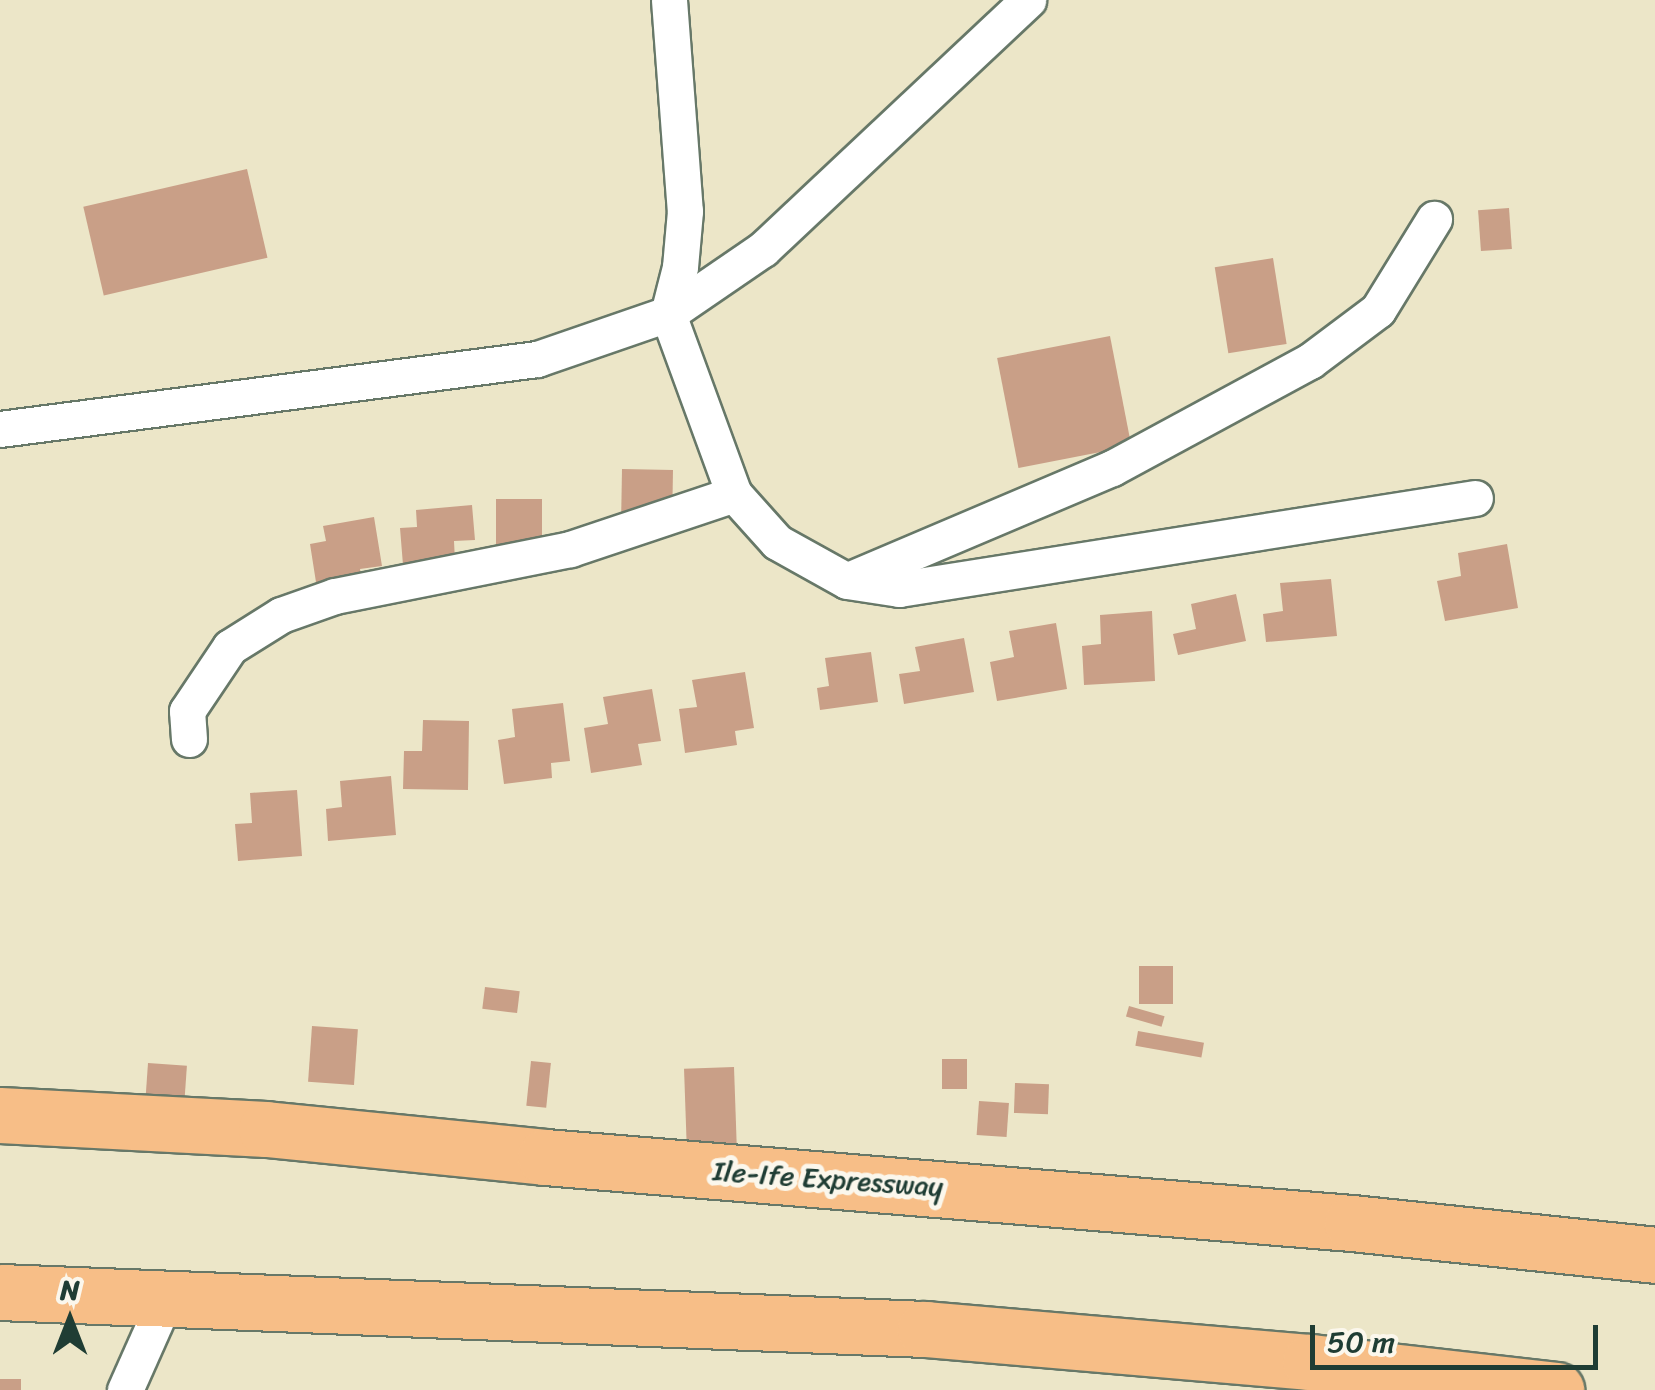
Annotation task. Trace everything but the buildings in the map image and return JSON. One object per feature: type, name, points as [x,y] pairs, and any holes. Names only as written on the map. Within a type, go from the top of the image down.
[{"type":"highway","name":"Ile-Ife Expressway","points":[[0,1116],[266,1129],[545,1157],[1257,1215],[1655,1256]]},
{"type":"highway","points":[[0,1292],[926,1329],[1310,1362],[1556,1390]]},
{"type":"street","points":[[669,0],[685,210],[680,266],[668,314],[734,494],[777,542],[847,581],[900,589],[1476,498]]},
{"type":"street","points":[[0,428],[538,359],[668,314],[763,250],[1028,0]]},
{"type":"street","points":[[847,581],[1112,468],[1310,361],[1378,310],[1434,219]]},
{"type":"street","points":[[189,739],[188,711],[230,647],[281,615],[336,596],[570,549],[734,494]]},
{"type":"street","points":[[125,1390],[166,1298]]}]
